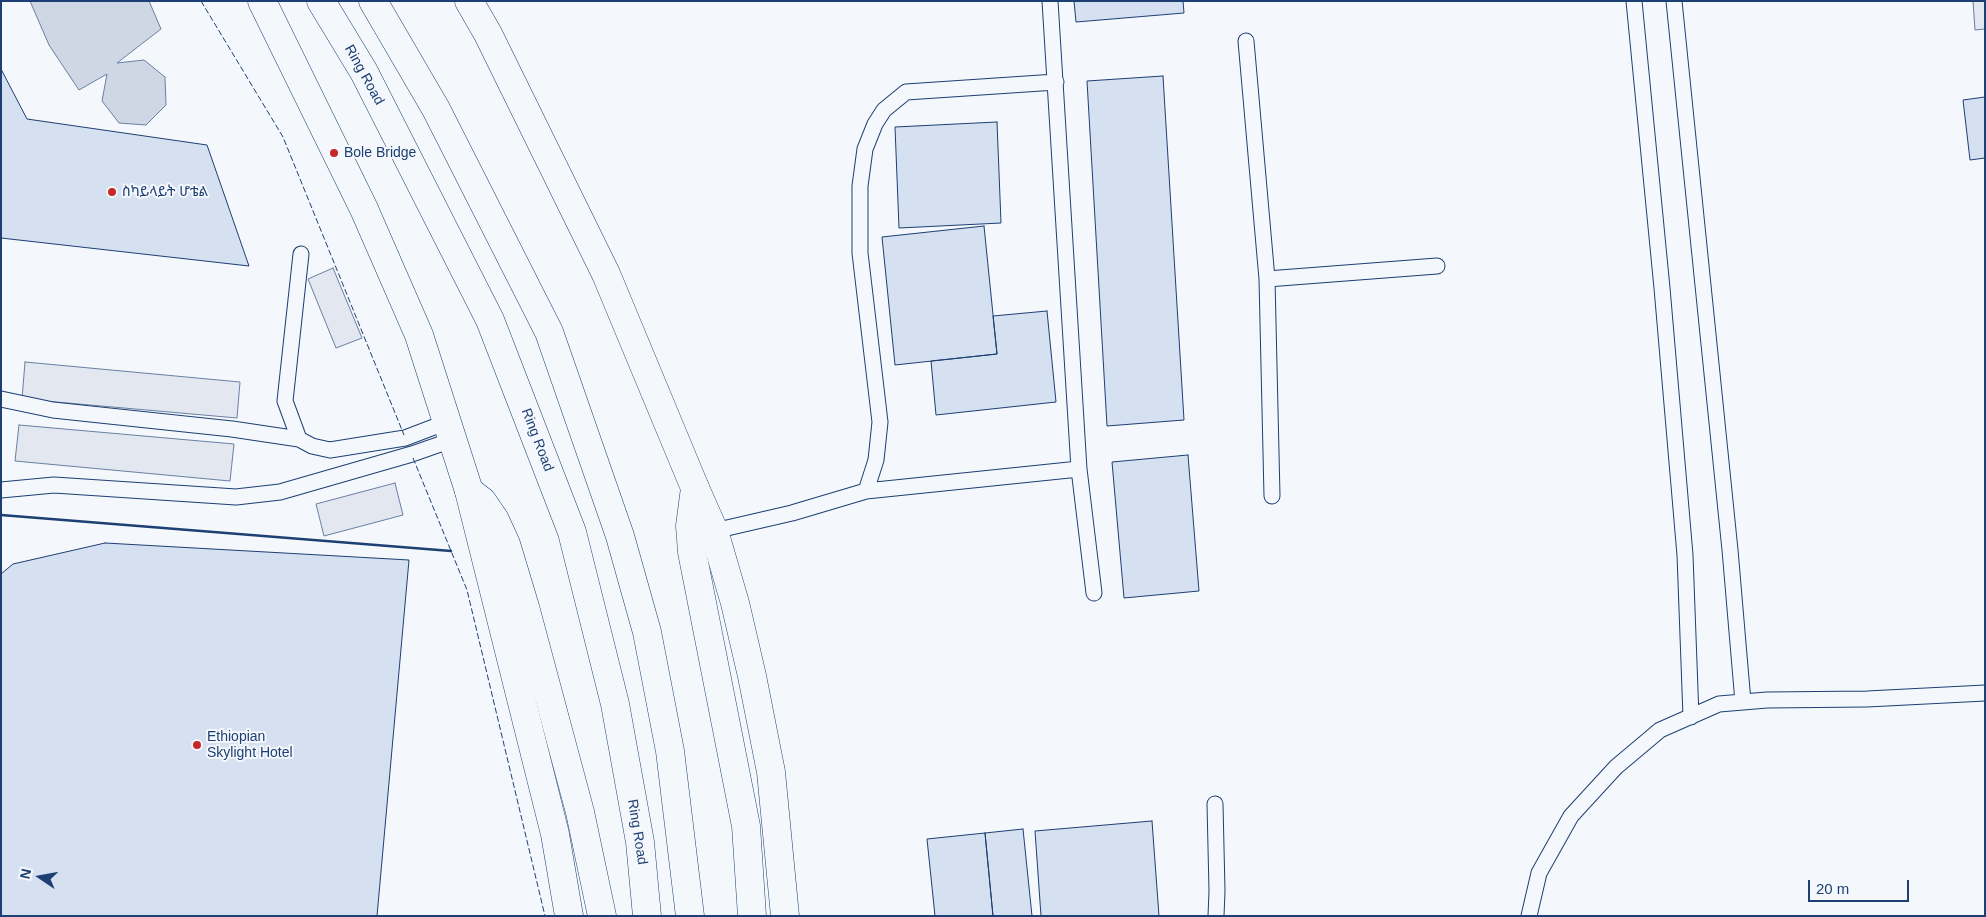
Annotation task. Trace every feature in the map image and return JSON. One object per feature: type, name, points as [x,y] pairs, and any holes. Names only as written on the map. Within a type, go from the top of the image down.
[{"type":"main road","points":[[262,1],[372,227],[419,335],[469,490],[555,834],[569,916]]},
{"type":"main road","name":"Ring Road","points":[[321,1],[364,72],[490,320],[572,532],[615,704],[640,842],[647,916]]},
{"type":"main road","points":[[373,1],[436,109],[549,332],[620,536],[647,632],[670,751],[690,916]]},
{"type":"main road","points":[[469,1],[487,30],[606,274],[714,531],[735,603],[771,772],[785,916]]},
{"type":"main road","points":[[696,488],[690,526],[692,552],[746,826],[752,916]]},
{"type":"main road","points":[[469,490],[482,501],[495,520],[506,544],[525,607],[580,812],[602,916]]},
{"type":"lane","points":[[1050,1],[1079,469],[1094,593]]},
{"type":"lane","points":[[1634,1],[1662,288],[1685,555],[1691,717]]},
{"type":"lane","points":[[1674,1],[1730,550],[1743,702]]},
{"type":"lane","points":[[1246,40],[1267,279],[1272,496]]},
{"type":"lane","points":[[866,491],[876,460],[880,422],[860,253],[860,186],[865,149],[875,124],[884,110],[906,92],[1056,82]]},
{"type":"lane","points":[[299,439],[285,401],[301,254]]},
{"type":"lane","points":[[1267,279],[1437,266]]},
{"type":"lane","points":[[1,400],[53,410],[232,429],[299,439],[312,446],[330,450],[450,431]]},
{"type":"lane","points":[[1,490],[54,485],[236,498],[280,492],[412,454],[450,431]]},
{"type":"lane","points":[[714,531],[792,513],[866,491],[1079,469]]},
{"type":"lane","points":[[1529,916],[1539,873],[1571,816],[1616,767],[1660,730],[1719,704],[1985,693]]},
{"type":"lane","points":[[1215,804],[1216,916]]},
{"type":"shaded area","points":[[30,1],[149,1],[161,29],[117,63],[144,60],[165,77],[166,105],[146,125],[119,123],[102,101],[107,74],[79,90],[49,45]]},
{"type":"shaded area","points":[[1973,1],[1985,1],[1985,29],[1975,30]]},
{"type":"shaded area","points":[[333,268],[362,338],[336,348],[308,279]]},
{"type":"shaded area","points":[[25,362],[240,382],[237,418],[22,399]]},
{"type":"shaded area","points":[[19,425],[234,444],[230,481],[15,461]]},
{"type":"shaded area","points":[[395,483],[403,515],[324,536],[316,504]]},
{"type":"building","points":[[1074,1],[1183,1],[1184,13],[1076,22]]},
{"type":"building","name":"ስካይላይት ሆቴል","points":[[1,69],[27,119],[207,145],[249,266],[1,238]]},
{"type":"building","points":[[1163,76],[1184,420],[1107,426],[1087,81]]},
{"type":"building","points":[[1985,97],[1985,158],[1970,160],[1963,100]]},
{"type":"building","points":[[997,122],[1001,223],[899,228],[895,127]]},
{"type":"building","points":[[984,226],[997,354],[895,365],[882,237]]},
{"type":"building","points":[[1047,311],[1056,402],[936,415],[931,361],[997,354],[993,316]]},
{"type":"building","points":[[1188,455],[1199,591],[1124,598],[1112,462]]},
{"type":"building","name":"Ethiopian Skylight Hotel","points":[[105,543],[409,560],[377,916],[1,916],[1,574],[13,564]]},
{"type":"building","points":[[1152,821],[1159,916],[1041,916],[1035,831]]},
{"type":"building","points":[[1023,829],[1032,916],[993,916],[985,833]]},
{"type":"building","points":[[985,833],[993,916],[935,916],[927,839]]},
{"type":"fence","points":[[201,1],[283,137],[404,435]]},
{"type":"fence","points":[[413,458],[467,590],[545,916]]},
{"type":"wall","points":[[1,515],[451,551]]},
{"type":"place","name":"Bole Bridge","points":[[334,153]]},
{"type":"place","name":"ስካይላይት ሆቴል","points":[[112,192]]},
{"type":"place","name":"Ethiopian Skylight Hotel","points":[[197,745]]}]
